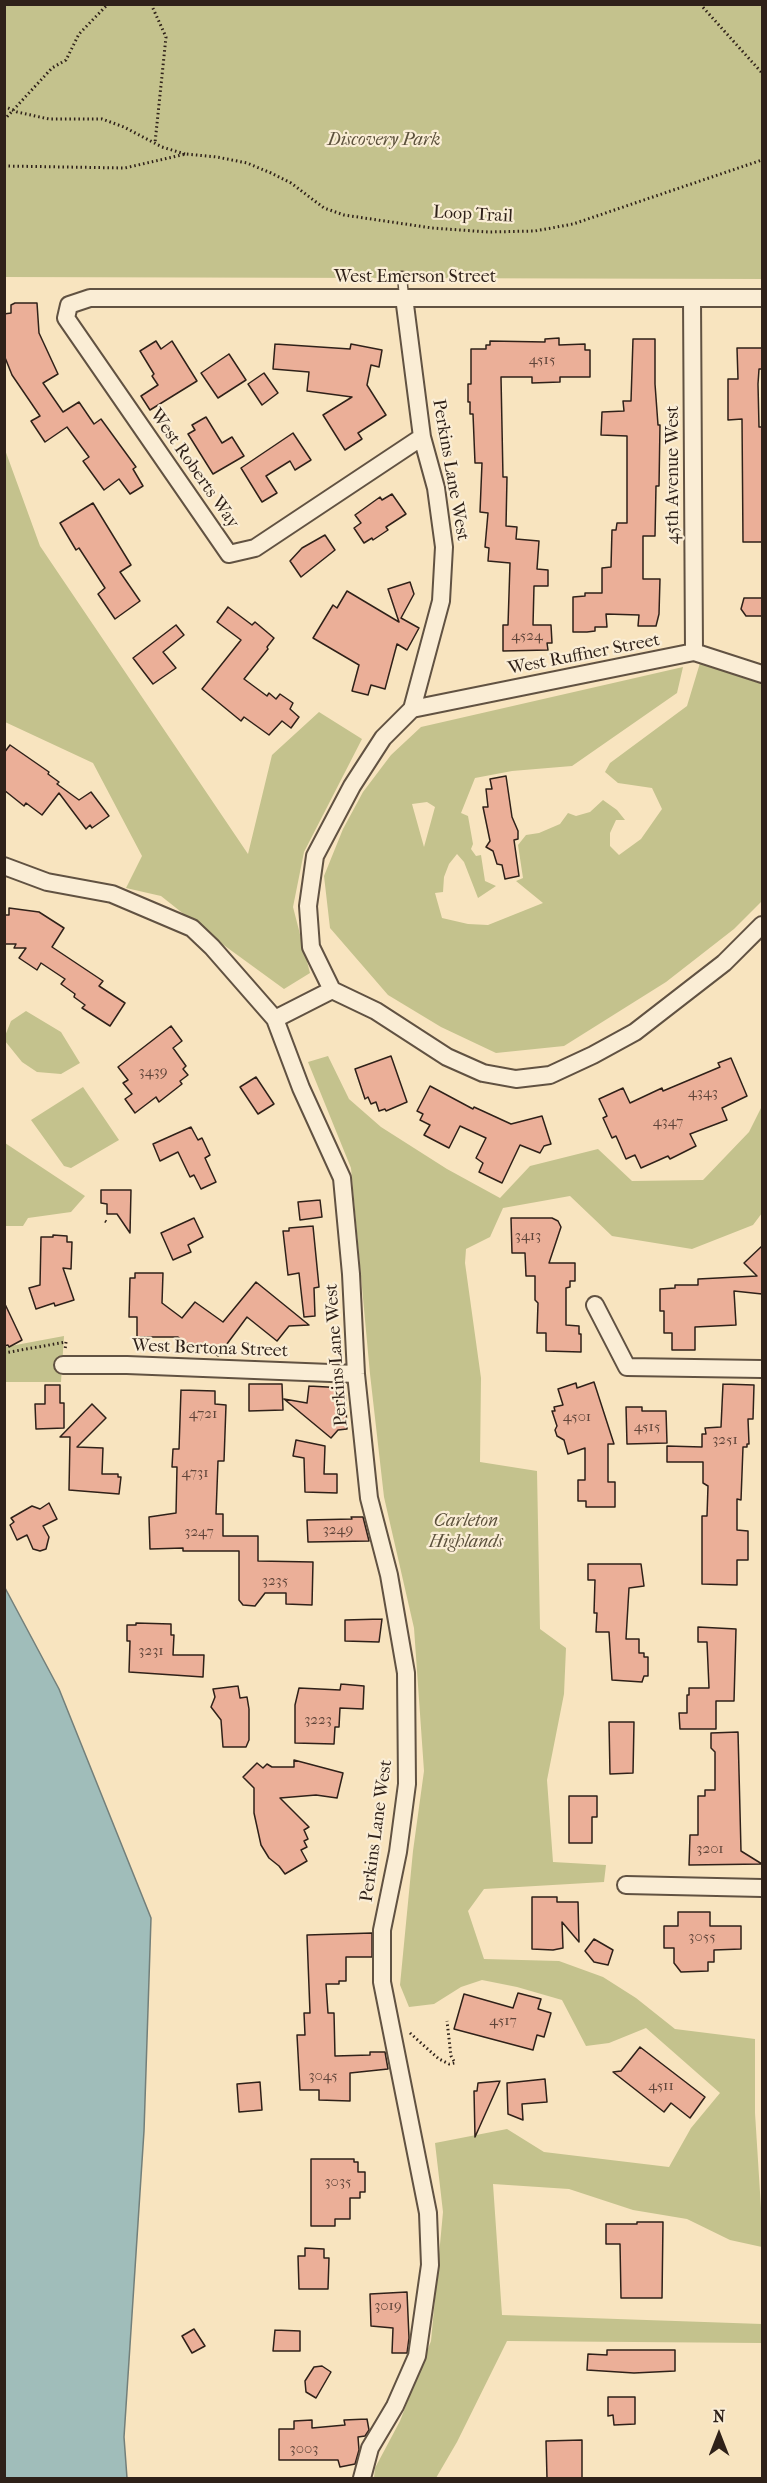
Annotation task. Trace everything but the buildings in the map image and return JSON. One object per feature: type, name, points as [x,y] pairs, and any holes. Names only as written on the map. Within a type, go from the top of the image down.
[{"type":"street","name":"Perkins Lane West","points":[[332,990],[311,947],[308,906],[315,856],[352,786],[371,757],[384,738],[412,709],[441,601],[444,547],[436,488],[422,437],[404,297]]},
{"type":"street","name":"45th Avenue West","points":[[693,297],[694,652]]},
{"type":"street","name":"West Emerson Street","points":[[69,305],[90,298],[762,298]]},
{"type":"street","name":"West Roberts Way","points":[[69,305],[66,318],[229,554],[255,548],[422,437]]},
{"type":"street","name":"West Ruffner Street","points":[[412,709],[694,652],[762,674]]},
{"type":"street","points":[[4,866],[47,882],[112,894],[192,928],[212,947],[274,1019],[332,990],[376,1011],[447,1057],[483,1073],[516,1079],[550,1075],[635,1032],[724,963],[762,925]]},
{"type":"street","name":"Perkins Lane West","points":[[274,1019],[301,1088],[342,1179],[351,1274],[356,1374],[369,1498],[389,1575],[406,1673],[407,1784],[398,1852],[382,1930],[382,1982],[428,2213],[429,2278],[417,2356],[395,2406],[370,2448],[362,2478]]},
{"type":"street","points":[[595,1305],[627,1367],[762,1369]]},
{"type":"street","name":"West Bertona Street","points":[[63,1365],[127,1365],[356,1374]]},
{"type":"street","points":[[626,1885],[762,1888]]},
{"type":"lane","points":[[402,276],[404,297]]},
{"type":"path","points":[[4,120],[52,68],[66,60],[79,34],[108,4]]},
{"type":"path","points":[[151,4],[166,38],[155,143]]},
{"type":"path","points":[[700,4],[762,74]]},
{"type":"path","name":"Loop Trail","points":[[4,106],[32,117],[102,119],[186,154],[255,166],[291,183],[324,208],[344,215],[432,228],[488,232],[535,231],[573,224],[762,160]]},
{"type":"path","name":"Loop Trail","points":[[4,166],[125,168],[186,154]]},
{"type":"path","points":[[4,1353],[66,1342]]},
{"type":"path","points":[[391,2029],[414,2035],[432,2054],[449,2064],[455,2063],[451,2056],[447,2020]]},
{"type":"green space","name":"Discovery Park","points":[[5,5],[762,5],[762,279],[5,277]]},
{"type":"green space","points":[[4,447],[40,546],[248,854],[272,755],[319,712],[362,739],[304,852],[293,907],[310,973],[284,989],[161,896],[126,888],[142,856],[93,763],[5,722]]},
{"type":"green space","points":[[700,663],[762,684],[762,901],[734,929],[666,982],[564,1046],[496,1053],[441,1027],[388,995],[330,928],[324,876],[343,829],[363,792],[391,755],[421,727],[683,667],[677,693],[572,766],[512,771],[475,778],[461,813],[468,816],[473,844],[471,849],[476,856],[481,855],[485,881],[496,886],[478,898],[464,862],[457,854],[449,864],[444,877],[443,892],[435,893],[442,918],[468,924],[488,925],[543,903],[516,881],[523,878],[518,845],[526,835],[539,833],[560,824],[568,813],[576,816],[590,812],[603,800],[617,810],[625,820],[616,820],[610,833],[610,846],[619,855],[641,839],[662,809],[652,788],[618,783],[605,772],[610,763],[687,706]],"holes":[[[427,802],[435,807],[424,847],[412,804]]]},
{"type":"green space","points":[[26,1011],[61,1032],[80,1063],[61,1074],[37,1072],[22,1062],[5,1041],[5,1036],[11,1021]]},
{"type":"green space","name":"Carleton Highlands","points":[[328,1056],[349,1099],[381,1127],[447,1169],[500,1198],[530,1166],[598,1149],[632,1181],[703,1180],[749,1132],[762,1106],[762,1213],[753,1225],[692,1249],[612,1236],[570,1196],[503,1208],[490,1237],[466,1249],[465,1263],[481,1378],[480,1462],[537,1471],[540,1629],[566,1648],[564,1694],[547,1780],[553,1862],[606,1865],[604,1882],[484,1889],[468,1911],[484,1959],[559,1961],[603,1977],[636,1998],[675,2029],[755,2039],[755,2113],[762,2224],[762,2247],[730,2240],[687,2219],[633,2210],[569,2189],[493,2184],[502,2315],[762,2324],[762,2343],[507,2341],[457,2442],[436,2478],[374,2478],[375,2468],[400,2421],[431,2341],[443,2212],[435,2143],[507,2129],[544,2152],[669,2167],[691,2128],[720,2093],[646,2028],[609,2043],[586,2046],[562,2000],[482,1980],[461,1987],[434,2004],[409,2007],[400,1985],[413,1851],[424,1771],[414,1628],[384,1497],[351,1168],[308,1062]]},
{"type":"green space","points":[[83,1087],[119,1140],[71,1168],[64,1166],[31,1120]]},
{"type":"green space","points":[[4,1143],[85,1196],[71,1212],[28,1218],[23,1226],[5,1226]]},
{"type":"green space","points":[[64,1336],[61,1382],[5,1382],[5,1347]]},
{"type":"water","points":[[4,1586],[59,1689],[151,1918],[144,2131],[124,2437],[127,2478],[5,2478]]}]
